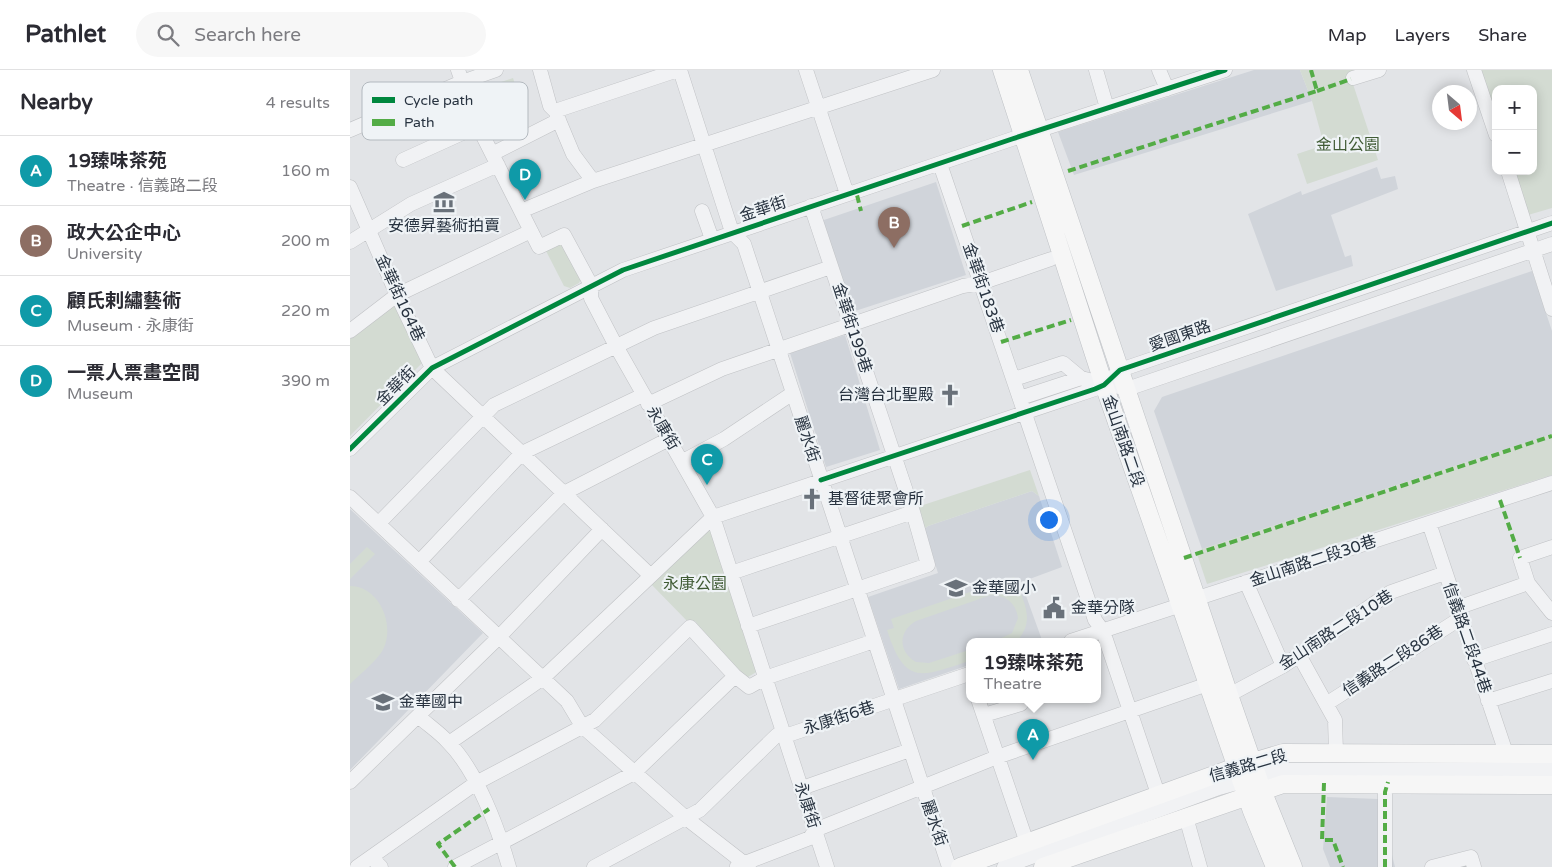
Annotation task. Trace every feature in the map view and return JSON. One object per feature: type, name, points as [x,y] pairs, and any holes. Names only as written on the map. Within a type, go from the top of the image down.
[{"type":"main road","name":"金山南路二段","points":[[1002,70],[1032,133],[1127,389],[1229,695],[1250,778]]},
{"type":"main road","name":"金山南路二段","points":[[1019,70],[1032,133],[1104,385],[1208,684],[1250,778]]},
{"type":"main road","name":"信義路二段","points":[[1043,867],[1186,817],[1250,778],[1283,753],[1552,754]]},
{"type":"main road","name":"信義路二段","points":[[960,867],[1158,794],[1250,778],[1291,783],[1552,784]]},
{"type":"main road","points":[[1250,778],[1275,867]]},
{"type":"main road","points":[[1250,778],[1293,867]]},
{"type":"street","points":[[448,82],[460,76],[496,70]]},
{"type":"street","points":[[540,70],[550,106],[557,116],[573,154],[592,181]]},
{"type":"street","points":[[528,136],[557,116],[679,70]]},
{"type":"street","name":"麗水街","points":[[679,70],[732,232],[744,244],[893,701],[950,867]]},
{"type":"street","points":[[806,70],[847,194]]},
{"type":"street","points":[[521,211],[592,181],[933,70]]},
{"type":"street","points":[[1096,70],[1107,108]]},
{"type":"street","points":[[1159,70],[1167,89]]},
{"type":"street","name":"金華街","points":[[350,449],[432,368],[623,270],[732,232],[1225,70]]},
{"type":"street","points":[[1353,78],[1379,70]]},
{"type":"street","points":[[1474,70],[1494,130]]},
{"type":"street","points":[[350,130],[362,124]]},
{"type":"street","points":[[403,160],[447,140]]},
{"type":"street","name":"永康街","points":[[485,140],[539,247],[564,235],[591,285],[592,298],[616,346],[645,399],[683,461],[713,517],[828,867]]},
{"type":"street","points":[[350,242],[368,229],[411,204],[495,159],[522,140]]},
{"type":"street","name":"金華街183巷","points":[[940,164],[1095,620],[1103,631],[1158,794]]},
{"type":"street","points":[[1509,175],[1552,309]]},
{"type":"street","name":"金華街164巷","points":[[350,187],[397,295],[432,368]]},
{"type":"street","name":"金華街199巷","points":[[811,206],[913,512],[928,565],[856,589]]},
{"type":"street","points":[[702,211],[712,239]]},
{"type":"street","name":"愛國東路","points":[[713,517],[1104,385],[1120,370],[1552,223]]},
{"type":"street","points":[[350,332],[397,295],[531,231]]},
{"type":"street","name":"愛國東路","points":[[1104,385],[1127,389],[1552,244]]},
{"type":"street","points":[[419,562],[522,453],[645,399],[722,369],[963,286],[981,283],[1051,259]]},
{"type":"street","points":[[379,523],[482,415],[494,405],[654,328],[831,267]]},
{"type":"street","points":[[1017,389],[1064,363],[1081,378],[1104,385]]},
{"type":"street","points":[[432,368],[650,575]]},
{"type":"street","points":[[1017,389],[1081,378]]},
{"type":"street","points":[[683,461],[724,439],[792,393]]},
{"type":"street","points":[[458,600],[564,494],[670,439]]},
{"type":"street","name":"金山南路二段30巷","points":[[1198,598],[1552,484]]},
{"type":"street","points":[[350,497],[567,701],[582,726],[742,865],[810,838],[815,830],[922,786],[997,757],[1208,684]]},
{"type":"street","points":[[731,573],[913,512]]},
{"type":"street","points":[[449,742],[543,678],[713,517]]},
{"type":"street","name":"信義路二段44巷","points":[[1429,523],[1506,753]]},
{"type":"street","points":[[350,782],[498,638],[602,529]]},
{"type":"street","points":[[1550,608],[1528,583],[1520,558],[1552,548]]},
{"type":"street","name":"金山南路二段10巷","points":[[1229,695],[1282,666],[1392,592],[1445,573]]},
{"type":"street","points":[[1246,582],[1282,666]]},
{"type":"street","name":"信義路二段86巷","points":[[1326,704],[1459,613],[1528,583]]},
{"type":"street","points":[[748,626],[856,589]]},
{"type":"street","points":[[1081,638],[1181,606]]},
{"type":"street","points":[[357,867],[476,782],[594,720],[690,627],[734,676],[749,686],[765,678],[874,641]]},
{"type":"street","points":[[1474,660],[1552,634]]},
{"type":"street","name":"信義路二段86巷","points":[[1299,655],[1335,720],[1336,752]]},
{"type":"street","name":"永康街6巷","points":[[594,867],[700,810],[777,735],[785,736],[966,675]]},
{"type":"street","points":[[455,867],[634,773],[734,676]]},
{"type":"street","points":[[1488,701],[1552,681]]},
{"type":"street","points":[[980,703],[1027,843]]},
{"type":"street","points":[[984,715],[1021,704]]},
{"type":"street","points":[[418,716],[449,742],[476,782],[502,843],[509,867]]},
{"type":"street","points":[[802,788],[910,750]]},
{"type":"street","name":"信義路二段","points":[[1004,867],[1250,778],[1283,770],[1552,769]]},
{"type":"street","points":[[1385,867],[1384,792],[1388,782]]},
{"type":"street","points":[[1186,817],[1200,867]]},
{"type":"street","points":[[371,857],[381,867]]},
{"type":"street","points":[[1432,867],[1472,862]]},
{"type":"shaded area","points":[[1254,70],[1300,70],[1312,101],[1074,175],[1058,132]]},
{"type":"shaded area","points":[[1377,167],[1381,179],[1395,176],[1398,189],[1331,215],[1345,257],[1351,255],[1353,266],[1276,291],[1248,214],[1301,191],[1302,195]]},
{"type":"shaded area","points":[[936,182],[966,275],[852,312],[821,221]]},
{"type":"shaded area","points":[[1532,271],[1552,331],[1552,434],[1202,549],[1154,411],[1162,397]]},
{"type":"shaded area","points":[[845,335],[880,450],[826,467],[790,353]]},
{"type":"shaded area","name":"金華國小","points":[[1032,491],[1039,496],[1062,567],[1016,584],[1020,595],[1025,593],[1041,638],[966,638],[966,666],[899,689],[868,597],[938,573],[924,529],[928,526]]},
{"type":"shaded area","name":"金華國中","points":[[350,509],[483,633],[350,770]]},
{"type":"shaded area","points":[[1327,797],[1378,799],[1395,867],[1330,867],[1323,849]]},
{"type":"green space","name":"金山公園","points":[[1300,70],[1385,70],[1352,81],[1378,160],[1307,184],[1297,154],[1324,145],[1312,101]]},
{"type":"green space","points":[[1480,70],[1552,70],[1552,208],[1528,215],[1514,175],[1537,175],[1537,85],[1492,85],[1492,106]]},
{"type":"green space","points":[[513,78],[514,82],[501,82]]},
{"type":"green space","points":[[558,242],[563,244],[581,279],[579,283],[570,288],[564,286],[545,249]]},
{"type":"green space","points":[[395,305],[422,363],[350,436],[350,339]]},
{"type":"green space","points":[[1552,434],[1552,475],[1207,584],[1197,554],[1202,549]]},
{"type":"green space","points":[[1030,470],[1039,496],[1032,491],[928,526],[924,529],[917,507]]},
{"type":"green space","name":"永康公園","points":[[712,531],[758,671],[743,680],[695,621],[690,624],[650,583],[700,532]]},
{"type":"green space","points":[[367,547],[375,554],[350,579],[350,564]]},
{"type":"green space","points":[[1014,577],[1024,601],[1027,617],[1026,625],[1019,638],[1001,638],[1012,633],[1018,618],[1017,613],[1013,604],[1006,598],[991,595],[916,621],[906,630],[902,642],[906,653],[916,662],[929,663],[966,651],[966,662],[927,673],[908,669],[901,661],[887,630],[894,628],[891,619]]},
{"type":"green space","points":[[350,586],[361,588],[378,601],[383,610],[387,632],[386,643],[381,653],[350,684]]},
{"type":"marked path","points":[[1068,171],[1317,91],[1311,70]]},
{"type":"marked path","points":[[1317,91],[1351,79]]},
{"type":"marked path","points":[[857,195],[861,211]]},
{"type":"marked path","points":[[962,226],[1032,202]]},
{"type":"marked path","points":[[1001,342],[1071,320]]},
{"type":"marked path","points":[[1184,558],[1552,436]]},
{"type":"marked path","points":[[1500,500],[1520,558]]},
{"type":"marked path","points":[[1385,867],[1385,792],[1388,782]]},
{"type":"marked path","points":[[1324,783],[1322,840],[1333,840],[1343,867]]},
{"type":"marked path","points":[[455,867],[438,844],[489,809]]},
{"type":"cycle path","points":[[350,449],[432,368],[623,270],[1012,139],[1225,70]]},
{"type":"cycle path","points":[[821,480],[1095,389],[1104,385],[1120,370],[1552,223]]},
{"type":"place","name":"一票人票畫空間","points":[[525,200]]},
{"type":"place","name":"安德昇藝術拍賣","points":[[444,202]]},
{"type":"place","name":"政大公企中心","points":[[894,248]]},
{"type":"place","name":"台灣台北聖殿","points":[[950,395]]},
{"type":"place","name":"顧氏剌繡藝術","points":[[707,485]]},
{"type":"place","name":"基督徒聚會所","points":[[812,499]]},
{"type":"place","name":"金華國小","points":[[956,588]]},
{"type":"place","name":"金華分隊","points":[[1054,608]]},
{"type":"place","name":"金華國中","points":[[383,702]]},
{"type":"place","name":"19臻味茶苑","points":[[1033,760]]}]
